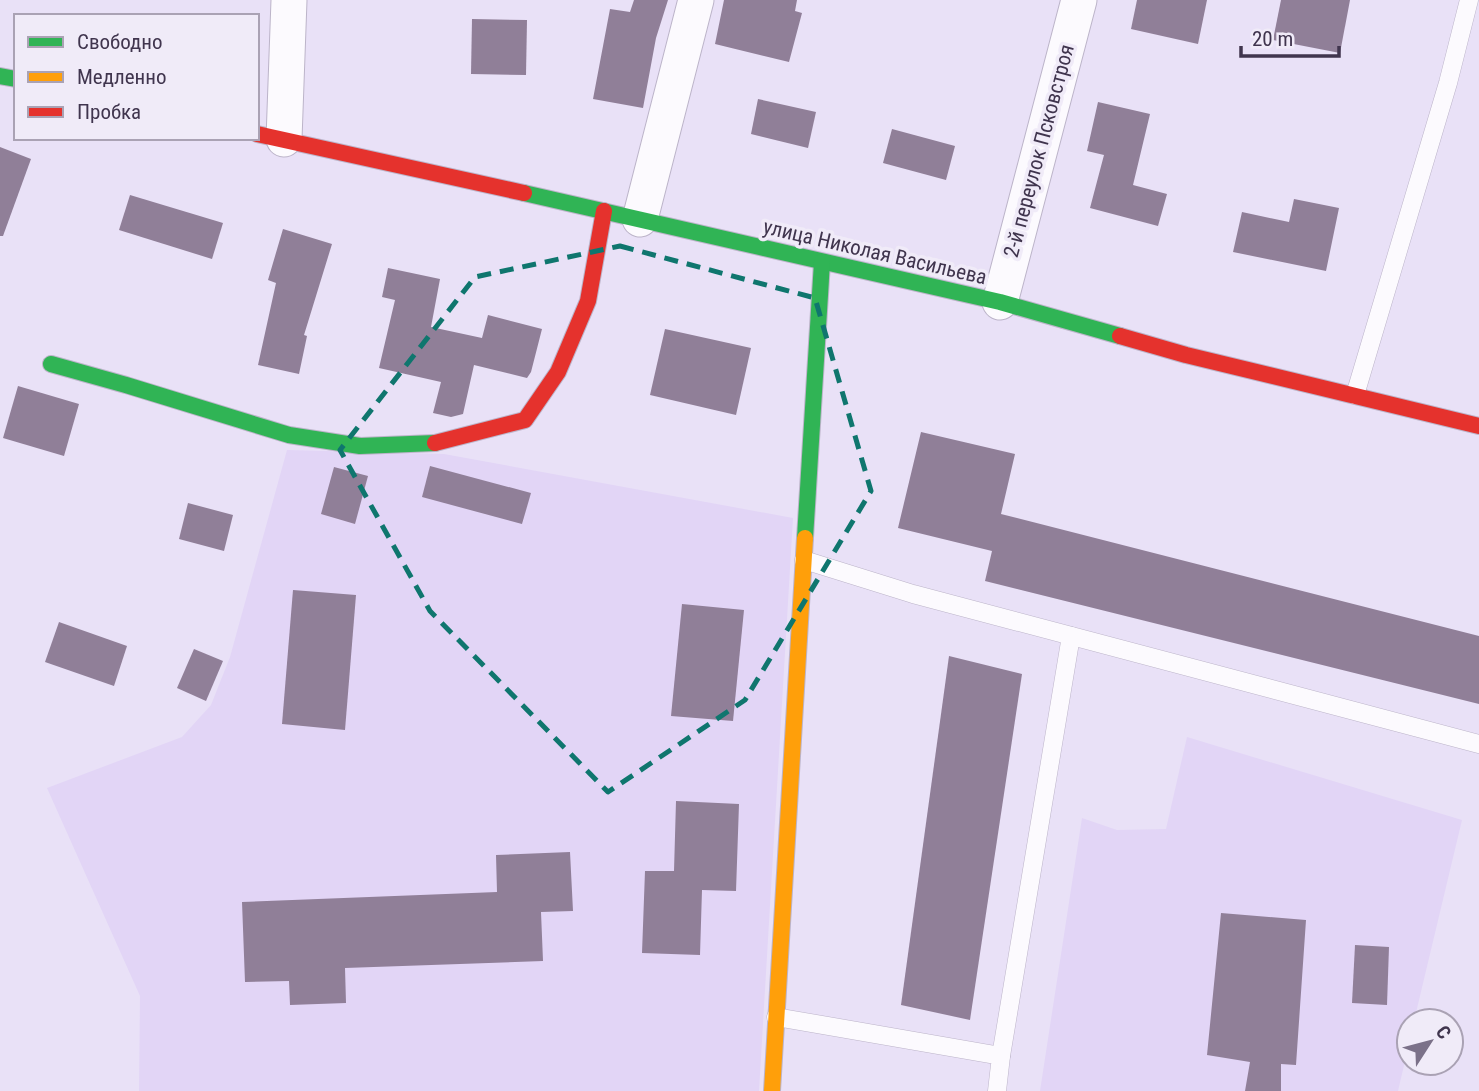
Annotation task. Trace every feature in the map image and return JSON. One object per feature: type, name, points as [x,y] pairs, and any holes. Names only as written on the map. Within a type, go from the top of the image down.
[{"type":"street","points":[[270,136],[289,0]]},
{"type":"street","points":[[640,219],[696,0]]},
{"type":"street","name":"2-й переулок Псковстроя","points":[[1000,302],[1079,0]]},
{"type":"street","name":"улица Николая Васильева","points":[[270,136],[1000,302],[1186,355],[1479,426]]},
{"type":"street","points":[[51,364],[289,435],[360,446],[438,443],[525,420],[558,372],[588,302],[604,211]]},
{"type":"street","points":[[772,1091],[822,262]]},
{"type":"lane","points":[[1356,395],[1448,83],[1469,0]]},
{"type":"lane","points":[[804,559],[913,594],[1479,744]]},
{"type":"lane","points":[[997,1091],[1070,636]]},
{"type":"lane","points":[[776,1017],[1001,1056]]},
{"type":"highlighted area","points":[[620,246],[815,298],[871,491],[745,700],[608,792],[430,611],[340,450],[475,277]]},
{"type":"shaded area","points":[[287,450],[444,454],[793,518],[759,1091],[139,1091],[140,996],[47,788],[182,737],[211,705],[230,657]]},
{"type":"shaded area","points":[[1187,737],[1462,820],[1417,1007],[1395,1007],[1395,1077],[1401,1077],[1398,1091],[1040,1091],[1082,818],[1117,830],[1166,829]]},
{"type":"building","points":[[634,0],[668,0],[656,38],[643,108],[593,99],[610,9],[630,12]]},
{"type":"building","points":[[724,0],[797,0],[795,11],[802,13],[789,62],[715,44]]},
{"type":"building","points":[[1137,0],[1207,0],[1198,44],[1131,29]]},
{"type":"building","points":[[1281,0],[1350,0],[1340,53],[1273,40]]},
{"type":"building","points":[[472,19],[527,20],[526,75],[471,74]]},
{"type":"building","points":[[758,99],[816,112],[808,148],[751,134]]},
{"type":"building","points":[[1098,102],[1150,114],[1133,185],[1167,194],[1158,226],[1090,208],[1104,155],[1087,151]]},
{"type":"building","points":[[892,129],[955,146],[946,180],[883,163]]},
{"type":"building","points":[[0,147],[31,159],[3,236],[0,236]]},
{"type":"building","points":[[130,195],[223,223],[212,259],[119,230]]},
{"type":"building","points":[[1294,199],[1339,208],[1326,271],[1233,252],[1242,212],[1289,222]]},
{"type":"building","points":[[283,229],[332,244],[304,335],[307,336],[299,374],[258,365],[276,283],[268,280]]},
{"type":"building","points":[[388,268],[440,279],[431,327],[482,338],[488,315],[542,329],[527,378],[474,365],[463,414],[451,417],[433,413],[441,382],[379,368],[395,300],[382,297]]},
{"type":"building","points":[[665,329],[751,348],[736,415],[650,395]]},
{"type":"building","points":[[18,386],[79,404],[64,456],[3,438]]},
{"type":"building","points":[[921,432],[1015,454],[1001,514],[1479,636],[1479,704],[985,581],[992,551],[898,528]]},
{"type":"building","points":[[430,466],[531,493],[522,524],[422,497]]},
{"type":"building","points":[[334,467],[368,476],[355,524],[321,514]]},
{"type":"building","points":[[188,503],[233,515],[224,551],[179,539]]},
{"type":"building","points":[[293,590],[356,595],[345,730],[282,724]]},
{"type":"building","points":[[682,604],[744,610],[733,721],[671,716]]},
{"type":"building","points":[[59,622],[127,646],[114,686],[45,662]]},
{"type":"building","points":[[194,649],[223,661],[206,701],[177,688]]},
{"type":"building","points":[[949,656],[1022,674],[970,1020],[901,1005]]},
{"type":"building","points":[[676,801],[739,804],[736,891],[702,890],[700,955],[642,953],[645,871],[674,871]]},
{"type":"building","points":[[570,852],[573,911],[541,912],[543,961],[345,968],[346,1003],[290,1005],[289,981],[245,982],[242,902],[497,892],[496,855]]},
{"type":"building","points":[[1221,913],[1306,920],[1296,1065],[1281,1064],[1281,1091],[1245,1091],[1250,1062],[1207,1055]]},
{"type":"building","points":[[1355,945],[1389,947],[1387,1005],[1352,1003]]},
{"type":"traffic: fast","points":[[0,76],[14,79]]},
{"type":"traffic: fast","points":[[524,193],[1000,302],[1120,336]]},
{"type":"traffic: fast","points":[[805,538],[822,262]]},
{"type":"traffic: fast","points":[[51,364],[289,435],[360,446],[435,443]]},
{"type":"traffic: slow","points":[[772,1091],[805,538]]},
{"type":"traffic: jam","points":[[259,134],[524,193]]},
{"type":"traffic: jam","points":[[435,443],[525,420],[558,372],[588,301],[604,211]]},
{"type":"traffic: jam","points":[[1120,336],[1186,355],[1479,426]]}]
